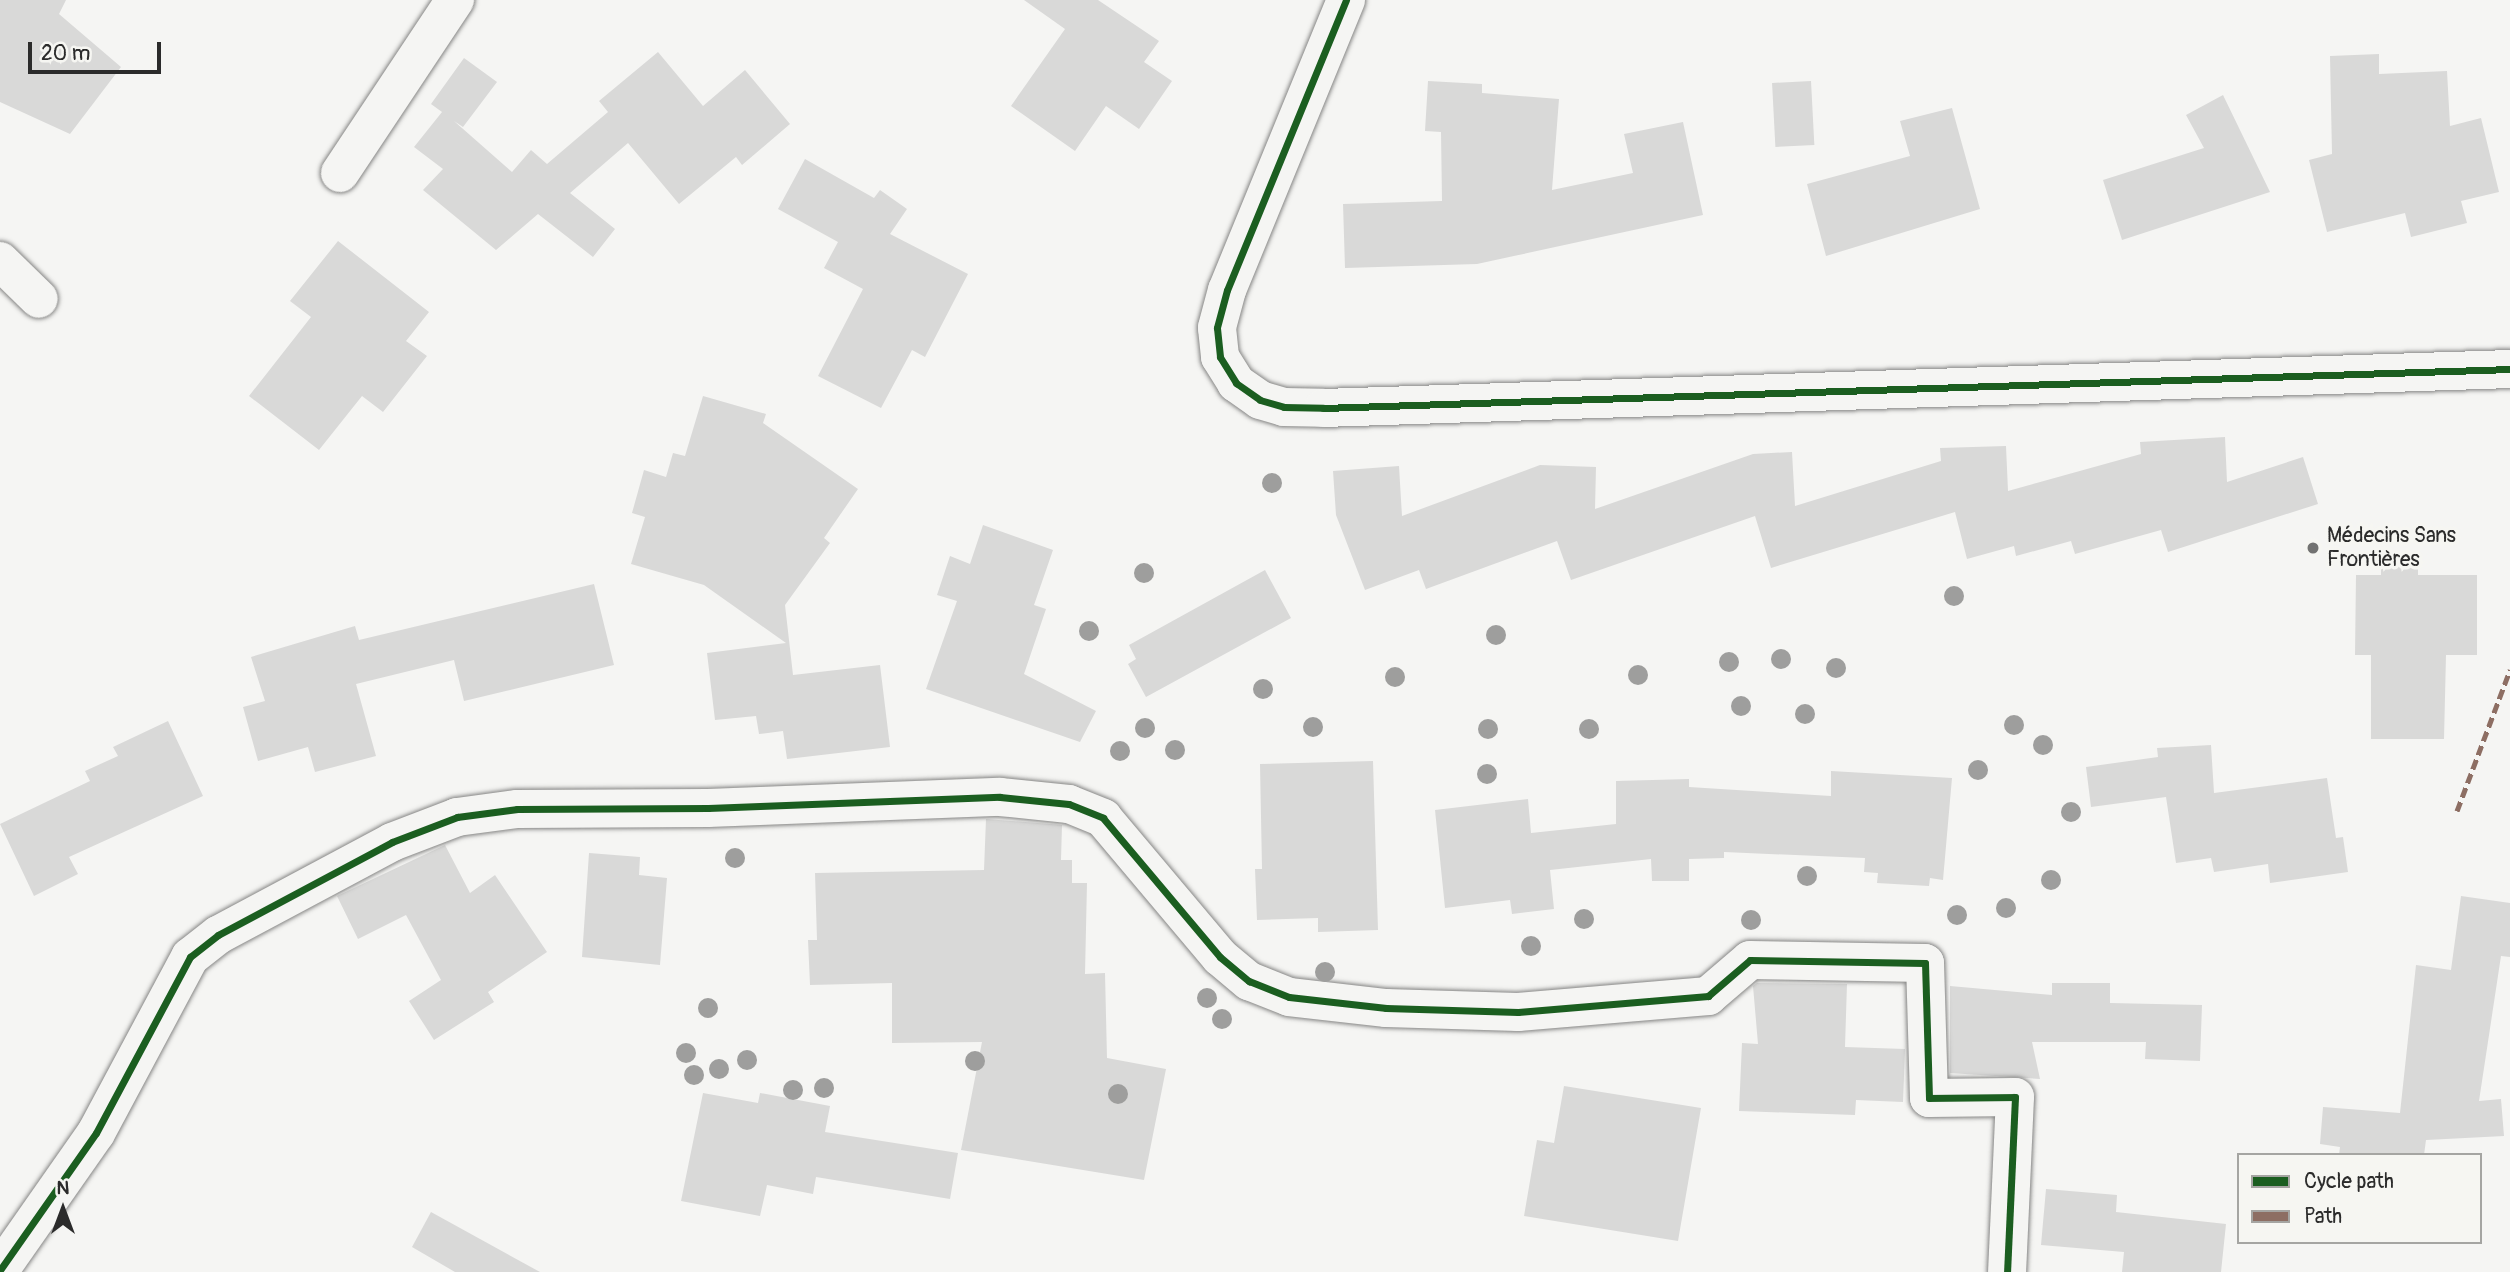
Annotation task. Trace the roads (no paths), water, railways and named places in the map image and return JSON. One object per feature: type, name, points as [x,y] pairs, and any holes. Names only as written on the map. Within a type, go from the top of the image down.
[{"type":"street","points":[[340,173],[455,0]]},
{"type":"street","points":[[1346,0],[1227,289],[1217,328],[1226,366],[1236,383],[1260,400],[1284,407],[1323,408],[2510,369]]},
{"type":"street","points":[[0,261],[38,299]]},
{"type":"street","points":[[0,1270],[96,1133],[190,957],[218,935],[391,842],[457,817],[517,809],[708,808],[1000,797],[1069,804],[1104,818],[1220,957],[1249,981],[1289,997],[1386,1008],[1518,1012],[1708,996],[1750,960],[1925,963],[1929,1098],[2015,1097],[2007,1272]]},
{"type":"place","name":"Médecins Sans Frontières","points":[[2313,548]]}]
